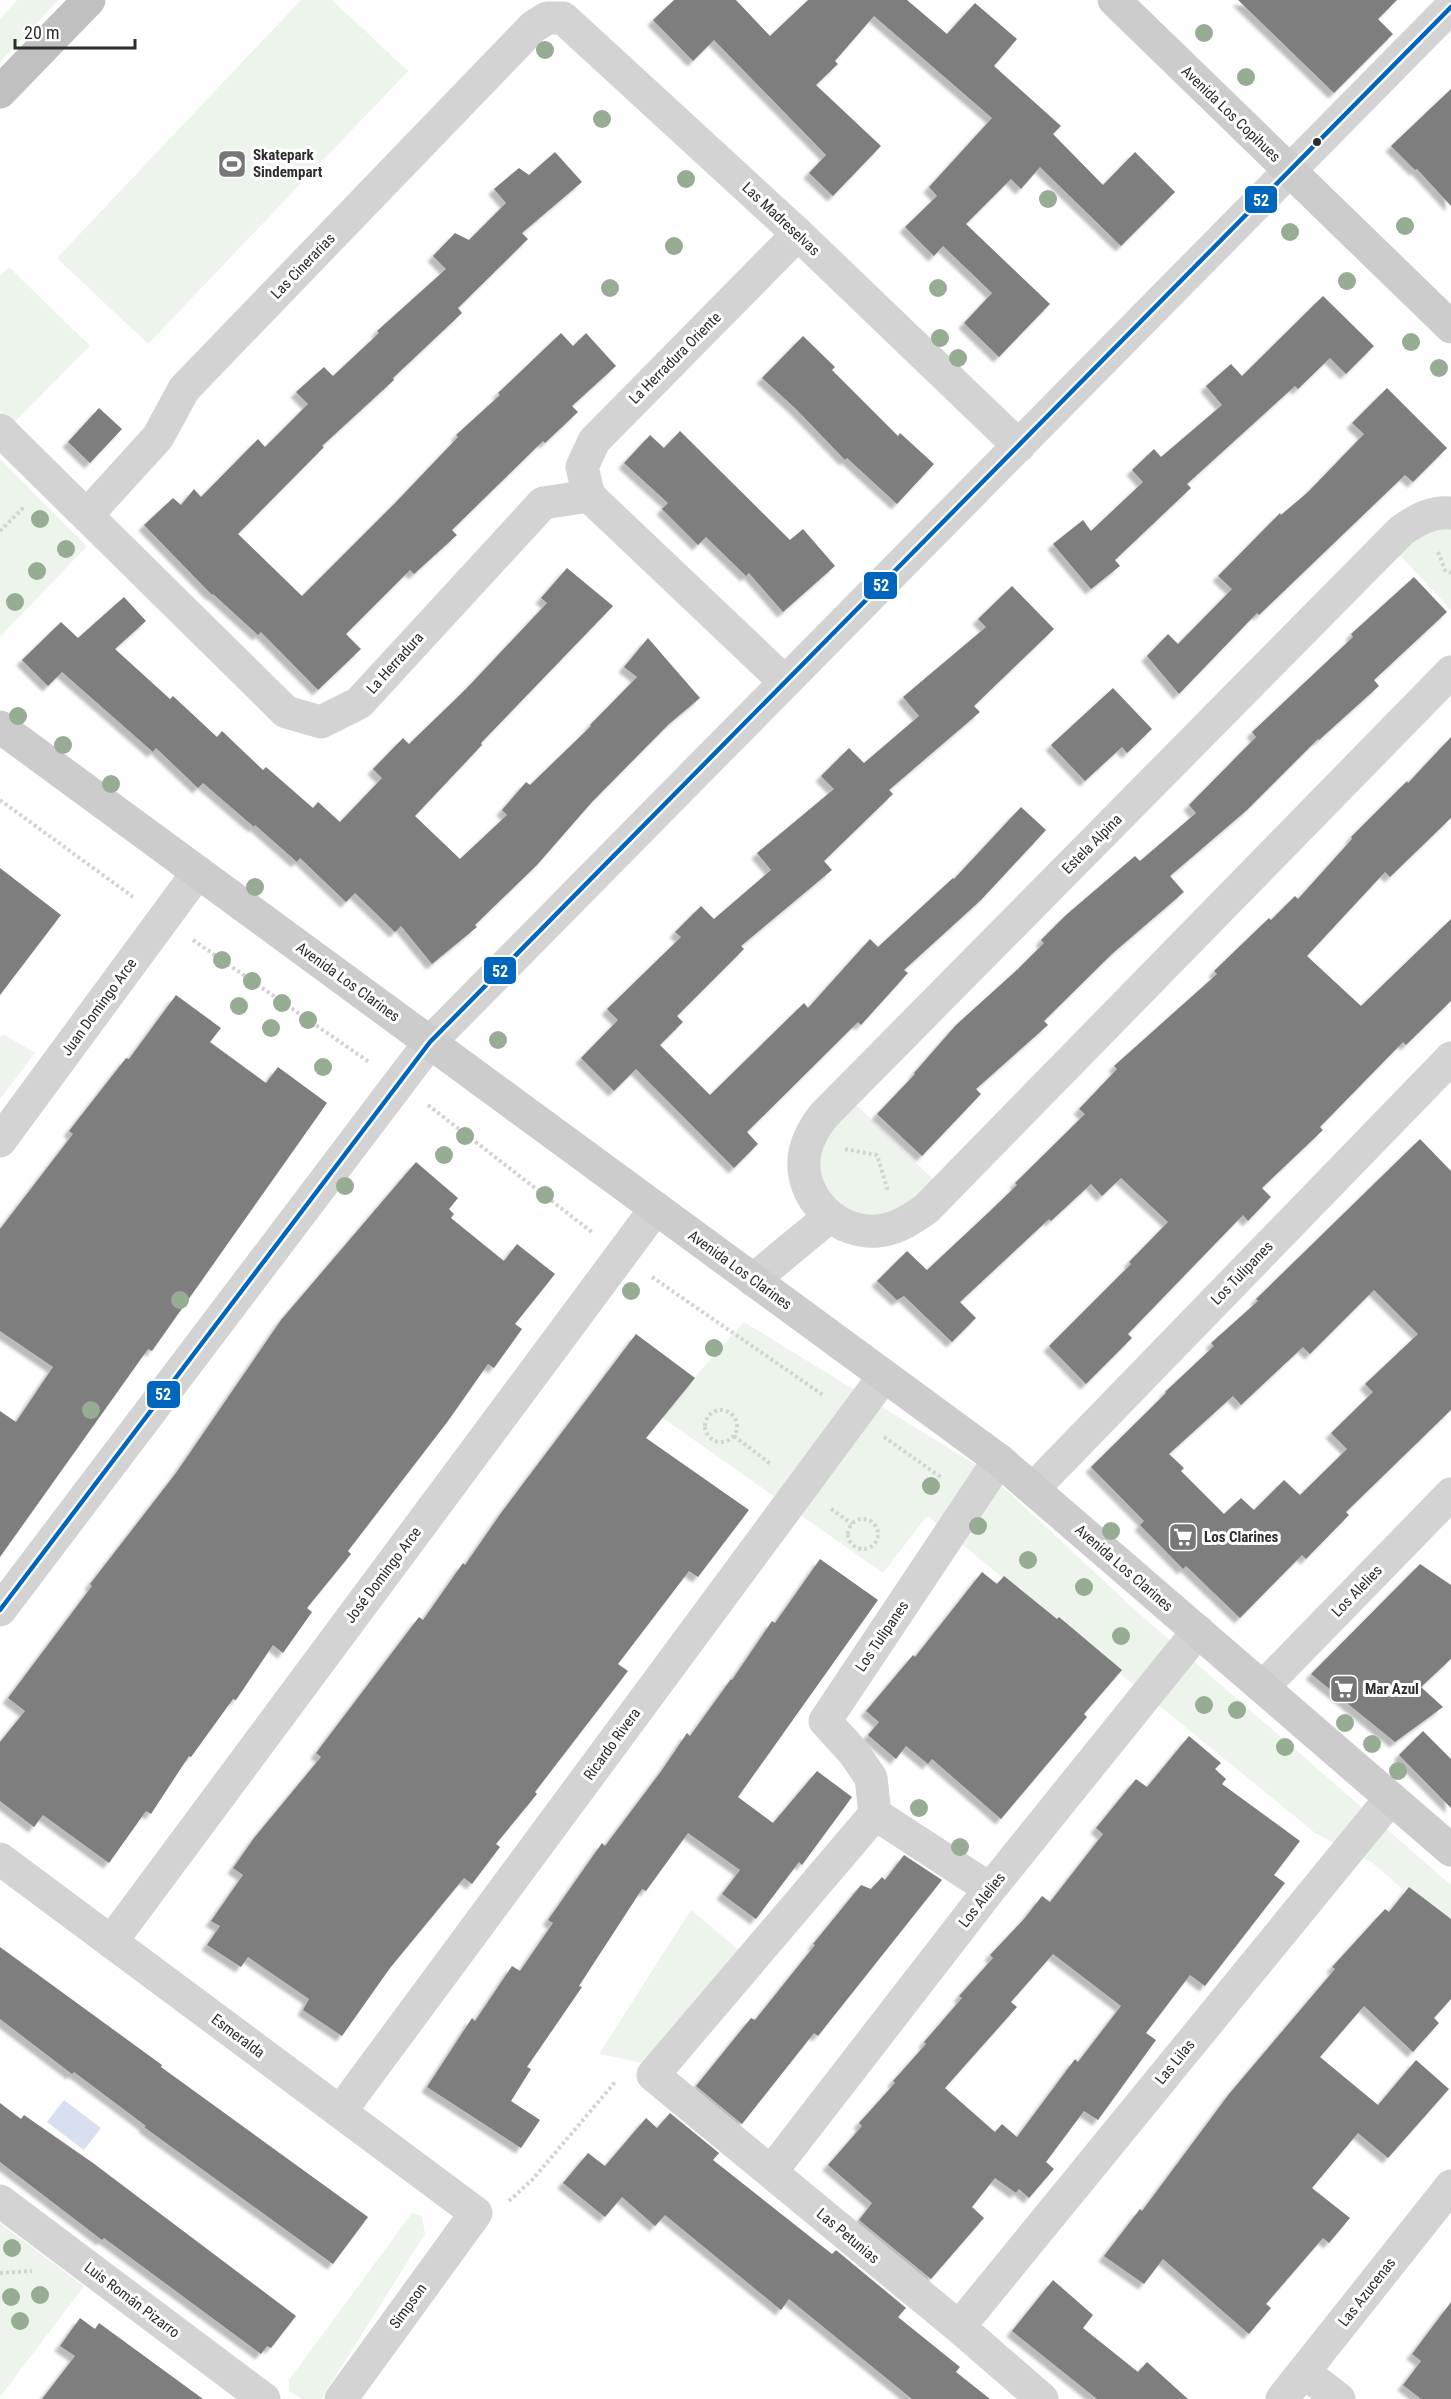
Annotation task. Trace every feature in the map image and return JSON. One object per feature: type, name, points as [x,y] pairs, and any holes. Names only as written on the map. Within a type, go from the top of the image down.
[{"type":"highway","points":[[0,92],[90,0]]},
{"type":"main road","name":"Avenida Los Copihues","points":[[1114,0],[1451,327]]},
{"type":"main road","name":"Avenida Los Clarines","points":[[0,727],[999,1460],[1451,1850]]},
{"type":"street","points":[[0,1610],[430,1042],[1451,7]]},
{"type":"street","name":"Las Madreselvas","points":[[533,27],[547,18],[563,18],[798,234],[1018,446]]},
{"type":"street","name":"Las Cinerarias","points":[[87,515],[158,436],[184,389],[533,27]]},
{"type":"street","name":"La Herradura Oriente","points":[[589,496],[582,467],[594,441],[798,234]]},
{"type":"street","name":"La Herradura","points":[[0,430],[286,712],[321,722],[358,703],[543,503],[589,496]]},
{"type":"street","points":[[589,496],[785,682]]},
{"type":"street","name":"Estela Alpina","points":[[1451,513],[1429,515],[1414,521],[1401,531],[824,1115],[810,1137],[804,1154],[804,1172],[808,1189],[817,1204],[829,1216],[846,1227],[865,1231],[884,1230],[903,1224],[926,1209],[1451,672]]},
{"type":"street","name":"Juan Domingo Arce","points":[[0,1141],[198,872]]},
{"type":"street","name":"Los Tulipanes","points":[[1033,1489],[1451,1058]]},
{"type":"street","name":"José Domingo Arce","points":[[111,1942],[656,1208]]},
{"type":"street","points":[[753,1280],[829,1216]]},
{"type":"street","name":"Ricardo Rivera","points":[[340,2112],[884,1376]]},
{"type":"street","name":"Los Tulipanes","points":[[875,1814],[871,1778],[854,1753],[825,1721],[999,1460]]},
{"type":"street","name":"Los Alelies","points":[[1263,1687],[1451,1494]]},
{"type":"street","name":"Los Alelies","points":[[771,2172],[990,1888],[1198,1631]]},
{"type":"street","name":"Las Lilas","points":[[959,2327],[1391,1798]]},
{"type":"street","points":[[653,2075],[875,1814],[990,1888]]},
{"type":"street","name":"Esmeralda","points":[[0,1859],[476,2213]]},
{"type":"street","name":"Las Petunias","points":[[653,2075],[959,2327],[1042,2399]]},
{"type":"street","name":"Las Azucenas","points":[[1282,2399],[1451,2186]]},
{"type":"street","name":"Luis Román Pizarro","points":[[0,2201],[264,2399]]},
{"type":"street","name":"Simpson","points":[[340,2399],[476,2213]]},
{"type":"street","points":[[1304,2372],[1339,2399]]},
{"type":"path","points":[[0,800],[163,919],[399,1083],[620,1255],[973,1500]]},
{"type":"path","points":[[810,1137],[844,1148],[877,1155],[885,1184],[903,1224]]},
{"type":"path","points":[[719,1410],[729,1412],[734,1416],[738,1426],[734,1436],[725,1442],[715,1441],[705,1430],[706,1419],[719,1410]]},
{"type":"path","points":[[866,1519],[875,1523],[878,1538],[873,1547],[858,1549],[851,1543],[848,1533],[855,1521],[866,1519]]},
{"type":"path","points":[[476,2213],[500,2209],[533,2179],[618,2079],[653,2075]]},
{"type":"shaded area","points":[[17,0],[58,0],[0,62],[0,19]]},
{"type":"shaded area","name":"Skatepark Sindempart","points":[[301,0],[332,0],[408,71],[148,344],[57,258]]},
{"type":"shaded area","points":[[9,267],[90,346],[14,423],[0,410],[0,276]]},
{"type":"shaded area","points":[[0,459],[87,546],[0,637]]},
{"type":"shaded area","points":[[1451,524],[1451,610],[1394,549],[1417,530]]},
{"type":"shaded area","points":[[3,1034],[35,1053],[0,1099],[0,1038]]},
{"type":"shaded area","points":[[849,1098],[941,1187],[931,1195],[864,1224],[821,1195],[814,1148]]},
{"type":"shaded area","points":[[744,1322],[986,1471],[1135,1610],[1451,1885],[1451,1932],[1373,1863],[1315,1833],[927,1516],[883,1573],[660,1416]]},
{"type":"shaded area","points":[[691,1910],[741,1952],[652,2065],[599,2054]]},
{"type":"shaded area","points":[[412,2213],[422,2216],[425,2234],[321,2399],[302,2399],[289,2391],[289,2380]]},
{"type":"shaded area","points":[[0,2223],[84,2286],[0,2397]]},
{"type":"water","points":[[64,2100],[101,2128],[84,2150],[47,2122]]},
{"type":"building","points":[[674,0],[736,0],[770,36],[808,0],[907,0],[947,34],[975,3],[1017,39],[994,66],[1061,126],[1053,134],[1103,185],[1135,152],[1175,192],[1121,246],[1040,167],[1021,189],[1011,179],[966,224],[1050,304],[999,357],[964,323],[992,293],[943,246],[934,256],[905,227],[937,196],[929,187],[992,118],[874,16],[835,61],[838,64],[816,85],[881,146],[833,196],[809,173],[826,155],[714,40],[693,61],[653,20]]},
{"type":"building","points":[[1238,0],[1397,0],[1378,19],[1393,34],[1334,93]]},
{"type":"building","points":[[1451,89],[1451,206],[1417,169],[1415,170],[1391,146]]},
{"type":"building","points":[[555,152],[582,182],[522,233],[528,239],[458,308],[462,313],[322,446],[324,447],[238,534],[302,596],[396,502],[458,437],[456,435],[500,395],[498,393],[561,333],[573,346],[586,333],[616,366],[572,406],[578,412],[545,443],[543,441],[452,530],[457,535],[414,574],[410,570],[346,634],[361,649],[318,690],[261,632],[258,635],[212,595],[144,525],[173,498],[181,505],[194,489],[201,497],[258,439],[265,447],[308,404],[296,392],[324,367],[333,376],[379,333],[377,331],[446,269],[433,256],[455,233],[469,240],[506,203],[494,189],[519,168],[529,175]]},
{"type":"building","points":[[1323,296],[1374,346],[1346,374],[1330,358],[1298,389],[1295,386],[1187,484],[1191,488],[1115,560],[1120,566],[1091,589],[1053,544],[1083,520],[1091,531],[1143,482],[1132,470],[1154,449],[1161,457],[1222,405],[1206,386],[1231,364],[1242,376]]},
{"type":"building","points":[[803,336],[835,367],[832,370],[898,436],[900,433],[934,464],[897,504],[847,458],[845,460],[796,409],[762,378]]},
{"type":"building","points":[[1387,388],[1447,448],[1413,482],[1405,475],[1259,615],[1257,613],[1179,694],[1147,656],[1168,634],[1178,644],[1232,589],[1218,576],[1280,513],[1281,515],[1308,492],[1364,434],[1352,423]]},
{"type":"building","points":[[99,408],[122,429],[90,463],[68,442]]},
{"type":"building","points":[[680,431],[790,540],[803,529],[835,566],[783,612],[749,573],[746,576],[706,537],[698,545],[662,509],[668,503],[624,463],[650,435],[664,448]]},
{"type":"building","points":[[567,568],[613,606],[481,743],[482,745],[415,816],[460,859],[507,815],[502,810],[526,782],[530,785],[591,726],[637,677],[624,667],[648,638],[700,698],[669,724],[592,802],[537,865],[475,925],[477,927],[432,964],[401,926],[395,932],[355,893],[346,902],[300,858],[297,862],[203,783],[198,788],[156,748],[153,752],[62,672],[48,686],[22,660],[61,622],[78,638],[124,597],[146,621],[115,649],[170,699],[173,696],[217,737],[222,731],[263,770],[266,767],[313,808],[318,802],[340,822],[382,778],[373,769],[403,738],[409,744],[466,689],[547,603],[541,598]]},
{"type":"building","points":[[1414,577],[1447,612],[1374,680],[1379,686],[1318,739],[1247,810],[1170,876],[1184,892],[1113,953],[1044,1021],[1048,1025],[976,1089],[981,1094],[922,1156],[877,1114],[915,1074],[956,1025],[1044,943],[1041,940],[1066,915],[1135,856],[1140,861],[1196,813],[1189,805],[1256,737],[1252,732],[1353,637],[1351,634]]},
{"type":"building","points":[[1012,586],[1054,629],[974,706],[980,712],[889,790],[893,794],[824,861],[832,870],[741,946],[744,949],[677,1016],[683,1022],[660,1045],[710,1095],[804,1003],[808,1008],[870,939],[878,947],[954,879],[1021,807],[1046,830],[981,900],[904,970],[908,973],[861,1025],[858,1022],[747,1132],[758,1144],[734,1168],[636,1069],[614,1091],[581,1058],[618,1020],[607,1009],[681,937],[675,932],[701,906],[714,919],[771,870],[757,853],[834,789],[821,776],[849,748],[864,763],[919,716],[903,697],[986,627],[978,619]]},
{"type":"building","points":[[1113,688],[1152,729],[1127,753],[1122,747],[1085,781],[1051,745]]},
{"type":"building","points":[[1451,737],[1451,818],[1390,877],[1385,872],[1307,956],[1361,1006],[1451,919],[1451,1001],[1406,1045],[1403,1042],[1320,1127],[1323,1130],[1262,1188],[1271,1197],[1248,1221],[1243,1215],[1128,1334],[1132,1338],[1086,1384],[1049,1346],[1131,1264],[1129,1262],[1168,1222],[1121,1178],[1102,1196],[1091,1184],[1051,1221],[1049,1219],[960,1302],[976,1318],[952,1342],[904,1296],[897,1300],[877,1281],[907,1251],[927,1270],[989,1212],[1085,1114],[1079,1109],[1117,1069],[1114,1066],[1217,974],[1214,971],[1269,918],[1271,920],[1295,896],[1298,899],[1352,839],[1351,837],[1407,781],[1408,783]]},
{"type":"building","points":[[0,868],[61,915],[0,995]]},
{"type":"building","points":[[176,995],[221,1028],[210,1042],[266,1083],[278,1067],[327,1103],[152,1351],[148,1349],[0,1557],[0,1411],[16,1422],[53,1367],[0,1331],[0,1229],[73,1134],[69,1131],[126,1058],[129,1059]]},
{"type":"building","points":[[1420,1139],[1451,1171],[1451,1410],[1346,1512],[1349,1515],[1306,1559],[1302,1555],[1240,1618],[1186,1566],[1183,1569],[1140,1525],[1144,1521],[1091,1467],[1214,1346],[1211,1343],[1258,1301],[1256,1299]],"holes":[[[1374,1290],[1418,1334],[1365,1384],[1373,1392],[1331,1433],[1347,1449],[1300,1495],[1284,1480],[1254,1510],[1241,1498],[1224,1514],[1181,1471],[1184,1468],[1169,1454],[1233,1396],[1241,1405],[1303,1347],[1310,1354]]]},
{"type":"building","points":[[416,1162],[458,1198],[449,1209],[454,1214],[451,1218],[504,1261],[517,1244],[555,1274],[515,1324],[522,1329],[494,1368],[488,1364],[448,1421],[348,1551],[351,1554],[307,1608],[312,1612],[283,1653],[273,1645],[236,1700],[233,1699],[191,1757],[189,1756],[151,1814],[146,1811],[109,1863],[43,1815],[34,1827],[0,1801],[0,1742],[25,1711],[8,1698],[92,1586],[90,1584],[176,1473],[281,1320]]},
{"type":"building","points":[[636,1334],[695,1378],[646,1438],[749,1510],[698,1577],[689,1571],[618,1664],[628,1671],[535,1792],[537,1794],[496,1844],[500,1847],[472,1884],[464,1878],[390,1968],[342,2036],[303,2010],[309,1999],[248,1957],[241,1967],[207,1945],[220,1926],[211,1921],[243,1875],[233,1868],[254,1838],[321,1757],[316,1753],[419,1617],[423,1620],[463,1563],[465,1565],[501,1513]]},
{"type":"building","points":[[820,1559],[878,1600],[738,1797],[773,1823],[817,1771],[852,1797],[802,1865],[799,1862],[756,1919],[722,1894],[740,1870],[688,1833],[646,1891],[642,1889],[579,1986],[582,1987],[527,2067],[531,2069],[511,2101],[540,2120],[521,2148],[427,2087],[472,2018],[475,2021],[512,1966],[520,1971],[553,1923],[548,1920],[602,1843],[605,1846],[687,1733],[690,1736],[772,1621],[775,1623]]},
{"type":"building","points":[[1420,1564],[1451,1585],[1451,1659],[1421,1687],[1443,1707],[1395,1742],[1311,1674]]},
{"type":"building","points":[[982,1572],[997,1584],[1004,1576],[1057,1619],[1059,1617],[1122,1670],[1084,1714],[1087,1717],[1001,1819],[932,1759],[928,1764],[906,1746],[896,1759],[868,1735],[879,1722],[866,1711],[913,1655],[915,1657]]},
{"type":"building","points":[[1423,1731],[1451,1759],[1451,1808],[1399,1755]]},
{"type":"building","points":[[1189,1736],[1221,1763],[1215,1769],[1226,1779],[1222,1784],[1300,1841],[1274,1875],[1285,1883],[1205,1986],[1190,1975],[1146,2033],[1156,2040],[1098,2120],[1084,2111],[1046,2162],[1054,2169],[1029,2198],[1019,2189],[1016,2193],[995,2178],[972,2207],[984,2218],[931,2279],[859,2220],[872,2203],[828,2165],[862,2126],[859,2123],[895,2083],[893,2081],[962,1998],[959,1996],[993,1958],[990,1955],[1042,1896],[1050,1902],[1103,1834],[1096,1828],[1136,1779],[1147,1787]],"holes":[[[1053,1954],[1121,2006],[1078,2062],[1075,2059],[1017,2137],[1002,2124],[995,2132],[945,2088],[1017,2007],[1011,2002]]]},
{"type":"building","points":[[904,1855],[942,1880],[818,2036],[814,2033],[742,2124],[696,2086],[751,2018],[755,2020],[861,1885],[871,1889],[882,1877],[885,1880]]},
{"type":"building","points":[[1409,1887],[1451,1919],[1451,1999],[1434,2018],[1439,2023],[1413,2052],[1364,2006],[1320,2057],[1378,2105],[1416,2060],[1449,2089],[1388,2158],[1358,2133],[1312,2188],[1350,2218],[1329,2243],[1323,2238],[1266,2304],[1271,2308],[1249,2334],[1163,2259],[1144,2284],[1104,2256],[1140,2209],[1142,2211],[1229,2094],[1335,1969],[1332,1967],[1385,1909],[1389,1912]]},
{"type":"building","points":[[0,1947],[368,2217],[333,2264],[0,2019]]},
{"type":"building","points":[[0,2103],[21,2119],[24,2115],[93,2163],[296,2316],[271,2348],[267,2346],[261,2354],[104,2238],[102,2240],[0,2162]]},
{"type":"building","points":[[670,2113],[719,2153],[713,2160],[832,2254],[836,2250],[906,2308],[898,2317],[960,2367],[956,2372],[990,2399],[912,2399],[789,2299],[781,2310],[665,2215],[655,2226],[622,2197],[605,2217],[563,2183],[588,2153],[605,2166],[646,2118],[657,2128]]},
{"type":"building","points":[[1053,2280],[1093,2315],[1083,2328],[1138,2372],[1147,2362],[1188,2399],[1097,2399],[1012,2331]]},
{"type":"building","points":[[1451,2302],[1451,2399],[1421,2399],[1403,2385],[1421,2361],[1412,2354]]},
{"type":"building","points":[[80,2318],[95,2329],[99,2323],[203,2399],[42,2399],[75,2356],[60,2346]]},
{"type":"transit line","name":"52","points":[[0,1610],[430,1042],[1451,7]]},
{"type":"place","name":"Skatepark Sindempart","points":[[232,164]]},
{"type":"place","name":"Los Clarines","points":[[1183,1537]]},
{"type":"place","name":"Mar Azul","points":[[1344,1689]]}]
